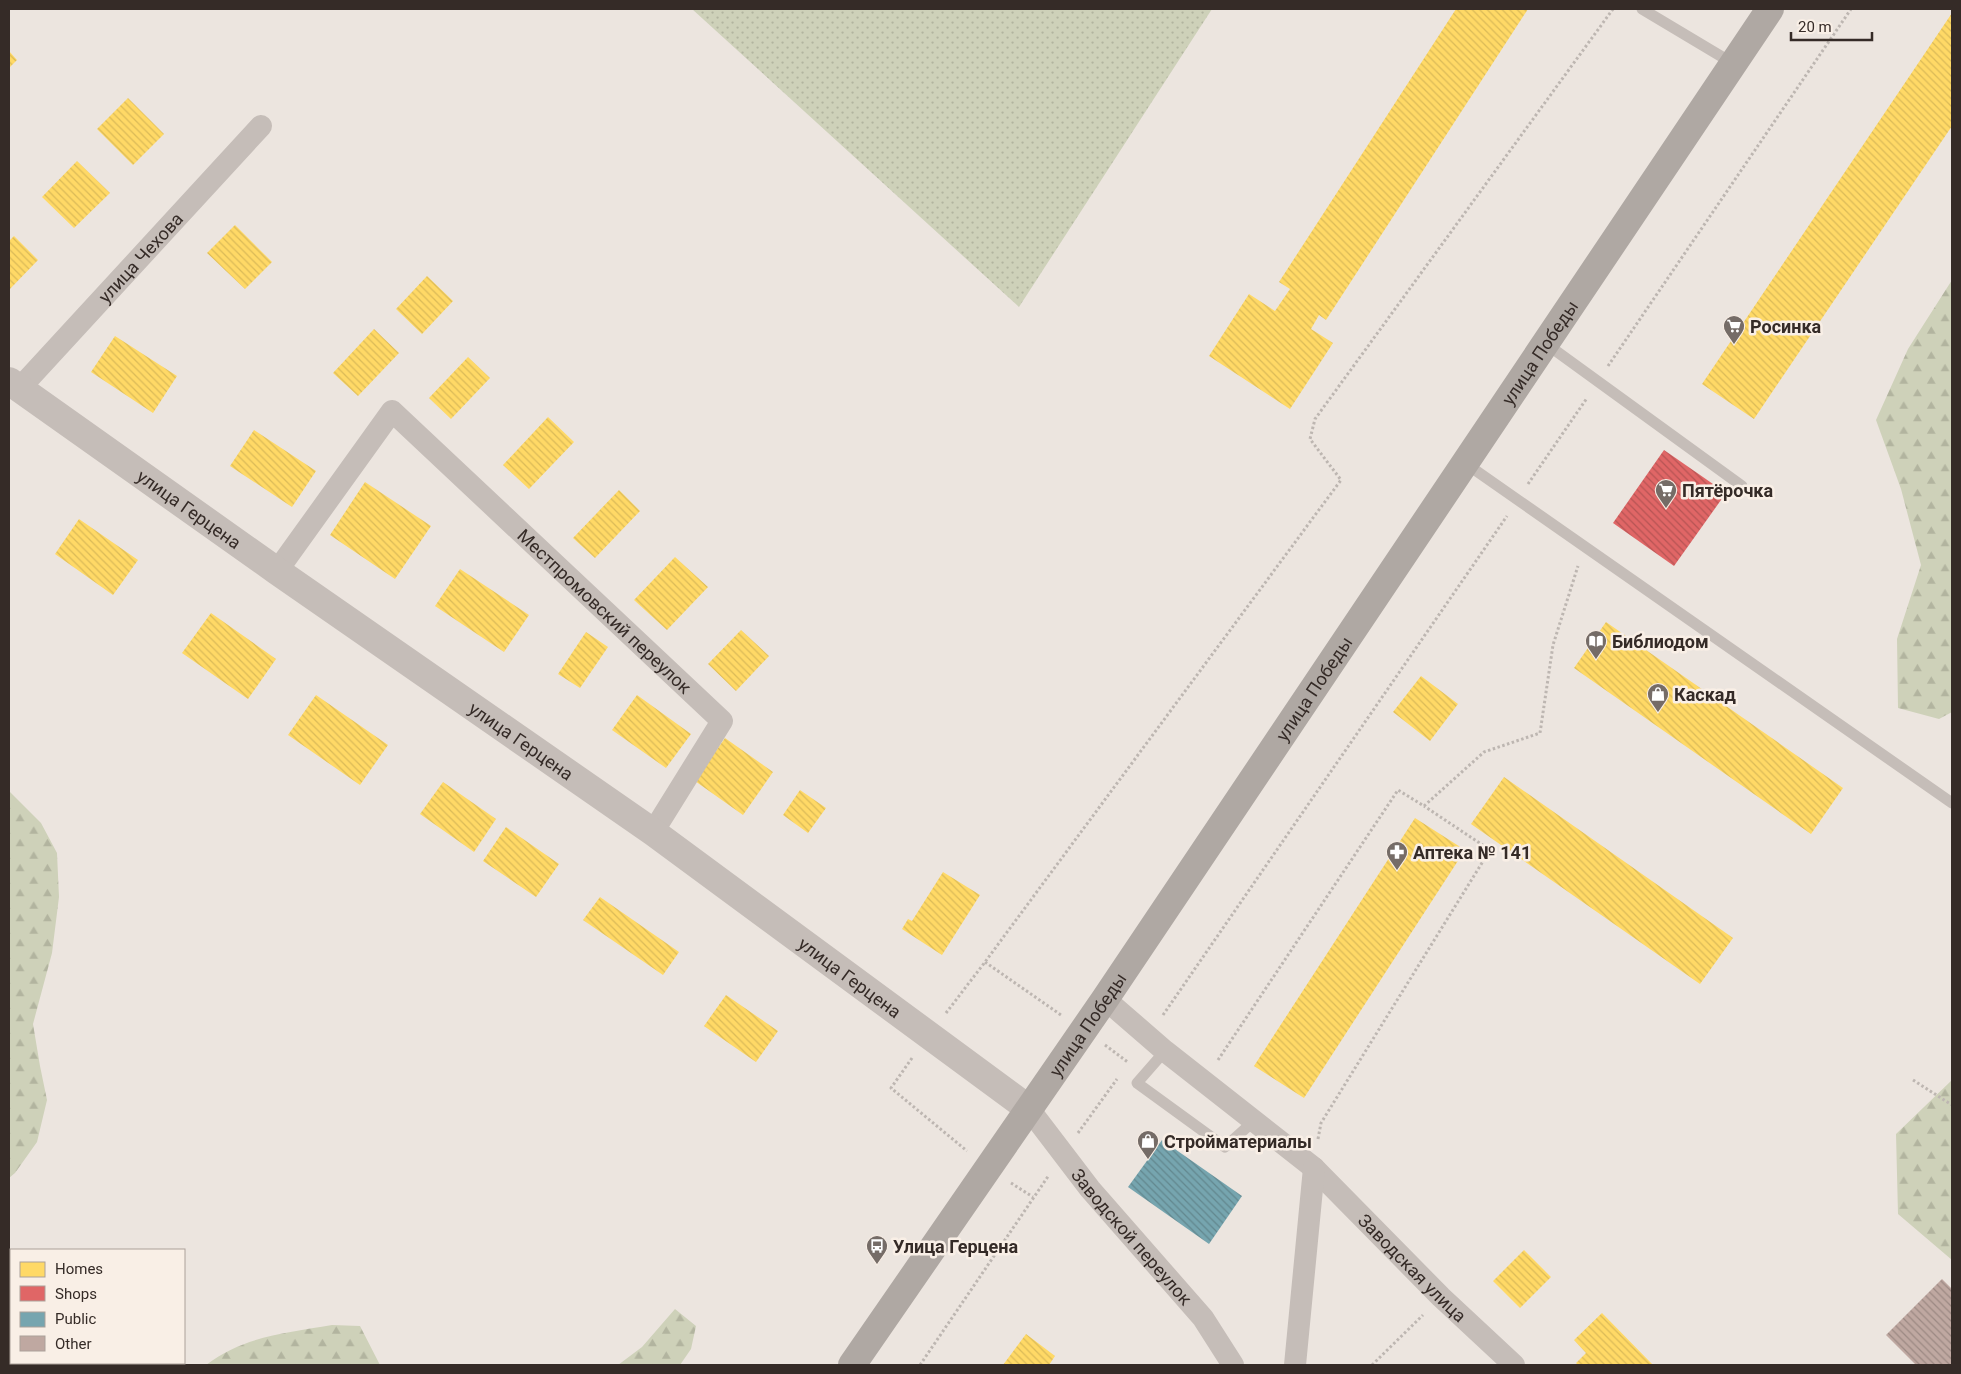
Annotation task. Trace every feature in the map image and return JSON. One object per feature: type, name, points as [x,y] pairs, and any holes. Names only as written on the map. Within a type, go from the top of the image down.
[{"type":"highway","name":"улица Победы","points":[[852,1365],[1105,999],[1770,9]]},
{"type":"street","name":"улица Чехова","points":[[12,390],[261,126]]},
{"type":"street","name":"улица Герцена","points":[[12,390],[653,832],[1029,1109]]},
{"type":"street","name":"Местпромовский переулок","points":[[277,571],[392,411],[722,721],[653,832]]},
{"type":"street","name":"Заводская улица","points":[[1105,999],[1157,1044],[1314,1168],[1441,1296],[1514,1365]]},
{"type":"street","name":"Заводской переулок","points":[[1029,1109],[1090,1189],[1203,1318],[1233,1365]]},
{"type":"street","points":[[1295,1365],[1314,1168]]},
{"type":"lane","points":[[1642,9],[1734,64]]},
{"type":"lane","points":[[1545,344],[1742,486]]},
{"type":"lane","points":[[1464,463],[1952,803]]},
{"type":"lane","points":[[1157,1044],[1137,1083],[1225,1147],[1255,1120]]},
{"type":"path","points":[[1033,1197],[988,1168],[891,1088],[1341,480],[1310,439],[1315,419],[1612,9]]},
{"type":"path","points":[[1124,1070],[1129,1063],[1157,1044],[1517,501],[1851,9]]},
{"type":"path","points":[[1424,806],[1484,752],[1540,733],[1553,645],[1584,548]]},
{"type":"path","points":[[1204,1081],[1398,790],[1490,850],[1321,1122],[1314,1168]]},
{"type":"path","points":[[985,962],[1129,1063]]},
{"type":"path","points":[[920,1365],[1063,1153],[1118,1078]]},
{"type":"path","points":[[1913,1080],[1952,1105]]},
{"type":"path","points":[[1372,1365],[1441,1296]]},
{"type":"green space","points":[[692,9],[1212,9],[1019,307]]},
{"type":"green space","points":[[1952,280],[1952,712],[1939,719],[1898,708],[1897,639],[1921,565],[1901,489],[1876,420],[1908,349]]},
{"type":"green space","points":[[9,791],[41,823],[57,853],[59,897],[52,953],[33,1024],[47,1100],[37,1142],[15,1173],[9,1178]]},
{"type":"green space","points":[[1952,1080],[1952,1260],[1898,1214],[1896,1134]]},
{"type":"green space","points":[[675,1309],[696,1326],[691,1349],[680,1365],[618,1365],[642,1347]]},
{"type":"green space","points":[[332,1325],[360,1326],[380,1365],[206,1365],[220,1355],[250,1342],[266,1337]]},
{"type":"building: Homes","points":[[1456,9],[1528,9],[1326,320],[1319,315],[1311,329],[1333,343],[1290,409],[1209,356],[1249,294],[1275,311],[1290,289],[1279,282]]},
{"type":"building: Homes","points":[[1952,13],[1952,126],[1754,419],[1702,384]]},
{"type":"building: Homes","points":[[9,51],[17,60],[9,68]]},
{"type":"building: Homes","points":[[128,98],[164,134],[133,165],[97,129]]},
{"type":"building: Homes","points":[[77,161],[110,193],[74,228],[42,197]]},
{"type":"building: Homes","points":[[235,225],[272,262],[245,289],[207,253]]},
{"type":"building: Homes","points":[[14,236],[38,260],[9,290],[9,241]]},
{"type":"building: Homes","points":[[427,276],[453,301],[422,334],[396,309]]},
{"type":"building: Homes","points":[[374,329],[399,353],[358,396],[333,373]]},
{"type":"building: Homes","points":[[115,336],[177,376],[153,413],[91,372]]},
{"type":"building: Homes","points":[[468,357],[490,378],[451,419],[429,398]]},
{"type":"building: Homes","points":[[548,417],[574,442],[529,489],[503,465]]},
{"type":"building: Homes","points":[[254,430],[316,471],[292,507],[230,466]]},
{"type":"building: Homes","points":[[365,482],[431,526],[395,579],[330,535]]},
{"type":"building: Homes","points":[[619,490],[640,511],[595,558],[573,538]]},
{"type":"building: Homes","points":[[79,519],[138,560],[113,595],[55,554]]},
{"type":"building: Homes","points":[[675,557],[708,587],[667,630],[634,600]]},
{"type":"building: Homes","points":[[460,569],[529,615],[504,652],[435,606]]},
{"type":"building: Homes","points":[[211,613],[276,659],[248,699],[182,653]]},
{"type":"building: Homes","points":[[1606,622],[1843,788],[1811,834],[1574,668]]},
{"type":"building: Homes","points":[[741,630],[769,656],[736,691],[708,664]]},
{"type":"building: Homes","points":[[586,632],[608,647],[580,688],[558,674]]},
{"type":"building: Homes","points":[[1421,676],[1458,704],[1430,741],[1393,712]]},
{"type":"building: Homes","points":[[316,695],[388,745],[360,785],[288,735]]},
{"type":"building: Homes","points":[[637,695],[691,734],[666,768],[612,730]]},
{"type":"building: Homes","points":[[725,738],[773,772],[743,815],[695,781]]},
{"type":"building: Homes","points":[[1504,777],[1733,938],[1700,984],[1471,824]]},
{"type":"building: Homes","points":[[443,782],[496,819],[474,852],[420,814]]},
{"type":"building: Homes","points":[[800,790],[826,808],[808,833],[783,815]]},
{"type":"building: Homes","points":[[1415,818],[1465,850],[1304,1098],[1254,1066]]},
{"type":"building: Homes","points":[[506,827],[559,864],[536,897],[483,861]]},
{"type":"building: Homes","points":[[943,872],[980,895],[942,955],[902,929],[908,919],[912,921]]},
{"type":"building: Homes","points":[[600,897],[679,952],[663,975],[583,920]]},
{"type":"building: Homes","points":[[726,995],[778,1031],[756,1062],[704,1026]]},
{"type":"building: Homes","points":[[1524,1250],[1551,1277],[1520,1308],[1493,1281]]},
{"type":"building: Homes","points":[[1602,1313],[1653,1365],[1578,1365],[1576,1363],[1586,1353],[1574,1340]]},
{"type":"building: Homes","points":[[1026,1334],[1055,1356],[1049,1365],[1003,1365]]},
{"type":"building: Shops","points":[[1664,450],[1726,493],[1674,566],[1613,523]]},
{"type":"building: Public","points":[[1162,1140],[1242,1196],[1209,1244],[1128,1187]]},
{"type":"building: Other","points":[[1942,1279],[1952,1289],[1952,1365],[1916,1365],[1886,1335]]},
{"type":"place","name":"Росинка","points":[[1734,345]]},
{"type":"place","name":"Пятёрочка","points":[[1666,509]]},
{"type":"place","name":"Библиодом","points":[[1596,660]]},
{"type":"place","name":"Каскад","points":[[1658,713]]},
{"type":"place","name":"Аптека № 141","points":[[1397,871]]},
{"type":"place","name":"Стройматериалы","points":[[1148,1160]]},
{"type":"place","name":"Улица Герцена","points":[[877,1265]]}]
